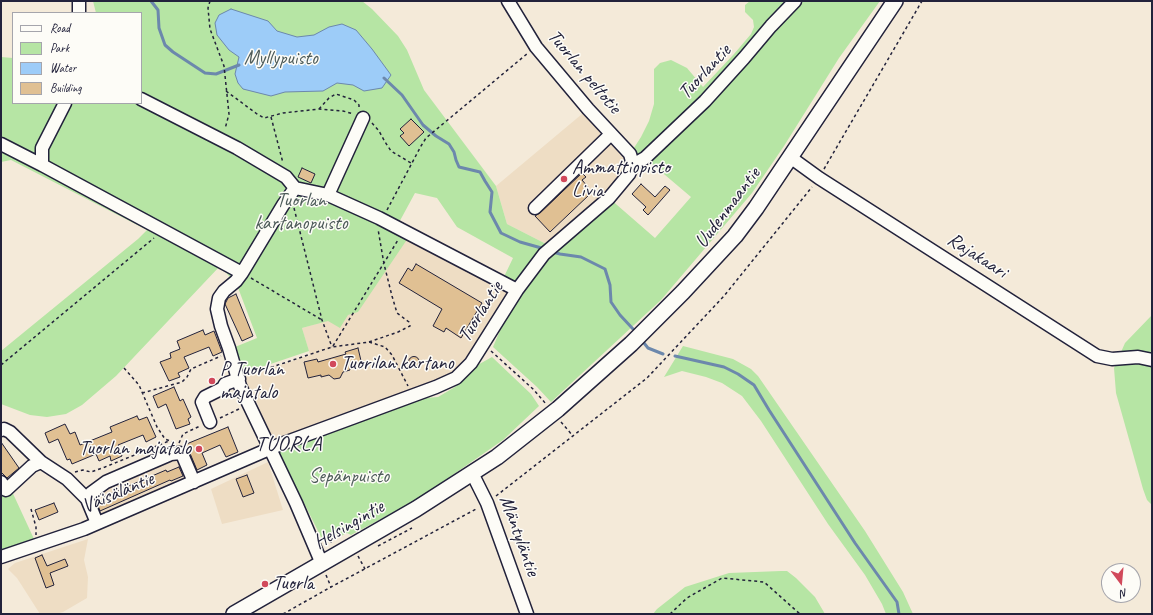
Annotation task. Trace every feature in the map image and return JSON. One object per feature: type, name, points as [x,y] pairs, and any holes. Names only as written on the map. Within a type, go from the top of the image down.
[{"type":"main road","name":"Uudenmaantie","points":[[554,411],[631,344],[684,292],[734,236],[756,208],[895,1]]},
{"type":"main road","name":"Helsingintie","points":[[234,614],[416,509],[497,458],[554,411]]},
{"type":"street","points":[[79,1],[79,12]]},
{"type":"street","name":"Tuorlan peltotie","points":[[508,1],[536,47],[630,154],[633,165]]},
{"type":"street","name":"Tuorlantie","points":[[270,449],[436,387],[456,378],[471,363],[517,290],[548,251],[609,198],[629,174],[633,165],[645,158],[705,101],[795,1]]},
{"type":"street","points":[[142,100],[221,140],[286,177],[295,188],[328,196],[379,218],[403,232],[517,290]]},
{"type":"street","points":[[42,166],[42,148],[65,104]]},
{"type":"street","points":[[328,196],[360,116]]},
{"type":"street","points":[[535,208],[611,134]]},
{"type":"street","points":[[1,144],[242,273]]},
{"type":"street","name":"Rajakaari","points":[[790,157],[819,178],[1097,356],[1112,359],[1138,357],[1152,360]]},
{"type":"street","points":[[295,188],[242,273],[219,298],[217,309],[221,326],[239,378],[240,386],[296,503],[322,564]]},
{"type":"street","points":[[210,422],[202,402],[205,397],[223,388],[225,384],[239,378]]},
{"type":"street","points":[[1,430],[4,429],[10,432],[40,462],[67,479],[87,499],[97,523]]},
{"type":"street","name":"Väisäläntie","points":[[1,557],[97,523],[270,449]]},
{"type":"street","points":[[87,499],[90,493],[106,482],[176,454],[182,454],[194,482]]},
{"type":"street","points":[[1,482],[6,490],[32,466],[40,462]]},
{"type":"street","name":"Mäntyläntie","points":[[472,473],[487,503],[527,614]]},
{"type":"path","points":[[210,1],[208,8],[210,29],[224,66],[229,114],[221,140]]},
{"type":"path","points":[[283,614],[487,503],[647,378],[724,296],[819,178],[922,1]]},
{"type":"path","points":[[239,378],[332,347],[369,342],[398,332],[410,326],[410,322],[398,314],[392,296],[384,264],[377,222],[385,213],[426,138],[536,47]]},
{"type":"path","points":[[226,91],[264,118],[283,113],[319,109],[343,111],[360,116],[376,126],[391,151],[412,164]]},
{"type":"path","points":[[319,109],[329,98],[336,94],[354,100],[359,105],[360,116]]},
{"type":"path","points":[[271,117],[286,177]]},
{"type":"path","points":[[295,188],[293,204],[322,320],[332,347]]},
{"type":"path","points":[[1,365],[163,230]]},
{"type":"path","points":[[332,347],[403,232]]},
{"type":"path","points":[[242,273],[322,320]]},
{"type":"path","points":[[369,342],[385,347],[392,355],[412,395]]},
{"type":"path","points":[[484,344],[533,389],[554,411],[573,436]]},
{"type":"path","points":[[142,392],[182,382],[187,377],[191,369],[231,352]]},
{"type":"path","points":[[124,368],[139,385],[157,427],[165,439],[179,445]]},
{"type":"path","points":[[67,479],[77,471],[84,470],[91,472],[169,441]]},
{"type":"path","points":[[31,509],[36,527],[38,544]]},
{"type":"path","points":[[372,549],[412,528]]},
{"type":"path","points":[[321,541],[329,543],[336,542]]},
{"type":"path","points":[[353,545],[365,569]]},
{"type":"path","points":[[670,614],[686,598],[722,578],[764,582],[800,614]]},
{"type":"shaded area","name":"Ammattiopisto Livia","points":[[588,109],[633,165],[552,247],[507,224],[496,186]]},
{"type":"shaded area","points":[[403,232],[517,290],[468,360],[453,374],[428,386],[275,443],[266,427],[257,402],[240,386],[239,379],[310,355],[302,328],[358,312]]},
{"type":"shaded area","points":[[180,454],[190,479],[100,518],[91,493]]},
{"type":"shaded area","points":[[268,462],[283,510],[222,524],[211,489]]},
{"type":"shaded area","points":[[88,539],[84,560],[88,577],[87,598],[63,612],[56,614],[40,614],[17,578],[8,569],[15,563]]},
{"type":"green space","points":[[93,1],[362,1],[372,9],[398,36],[407,50],[424,90],[496,186],[507,224],[552,247],[609,198],[655,238],[691,197],[645,158],[633,165],[630,154],[649,121],[654,104],[654,69],[660,63],[671,60],[687,68],[703,87],[751,34],[754,27],[753,20],[745,12],[745,5],[750,1],[880,1],[839,58],[784,146],[752,193],[661,300],[551,402],[537,387],[493,347],[517,290],[501,283],[513,258],[457,227],[437,198],[415,193],[396,228],[403,232],[406,241],[358,312],[348,315],[340,328],[328,321],[302,328],[309,351],[247,372],[242,372],[235,347],[257,338],[237,285],[220,266],[116,376],[82,405],[66,414],[47,417],[30,415],[1,404],[1,351],[147,230],[11,160],[1,162],[1,57],[12,58],[12,104],[142,104],[142,12],[96,12]]},
{"type":"green space","points":[[1152,315],[1152,505],[1147,500],[1143,489],[1116,393],[1114,368],[1125,343]]},
{"type":"green space","points":[[683,346],[733,359],[751,369],[758,376],[865,531],[903,592],[913,614],[886,614],[882,604],[865,575],[828,524],[761,421],[742,396],[722,383],[682,371],[664,377]]},
{"type":"green space","name":"Sepänpuisto","points":[[492,357],[531,394],[539,406],[503,440],[418,499],[351,535],[347,533],[333,540],[323,541],[277,449],[413,399],[438,397],[455,387],[474,367]]},
{"type":"green space","points":[[9,485],[34,539],[1,550],[1,490]]},
{"type":"green space","points":[[787,571],[815,597],[825,614],[653,614],[657,609],[685,587],[729,573]]},
{"type":"water","points":[[231,9],[268,21],[277,31],[297,37],[314,35],[329,27],[342,24],[356,30],[391,75],[382,88],[364,91],[353,85],[337,83],[323,91],[285,92],[271,96],[243,89],[238,83],[235,74],[239,57],[229,50],[217,35],[215,23],[219,15]]},
{"type":"building","points":[[411,119],[424,132],[409,146],[400,136],[404,133],[400,129]]},
{"type":"building","points":[[302,168],[315,174],[311,183],[298,177]]},
{"type":"building","points":[[582,173],[586,177],[582,180],[588,187],[585,190],[589,195],[550,232],[535,216]]},
{"type":"building","points":[[641,184],[655,197],[665,186],[670,190],[648,215],[643,210],[646,207],[632,194]]},
{"type":"building","points":[[416,264],[482,303],[461,338],[446,328],[444,332],[433,326],[442,309],[399,283],[408,268],[412,271]]},
{"type":"building","points":[[236,294],[253,336],[242,341],[225,304],[228,298]]},
{"type":"building","points":[[203,330],[205,335],[214,331],[222,352],[213,356],[209,347],[184,357],[189,368],[178,373],[180,377],[169,381],[160,362],[171,358],[170,353],[180,349],[177,341]]},
{"type":"building","name":"Tuorilan kartano","points":[[358,348],[362,365],[350,368],[350,370],[343,372],[340,378],[334,379],[329,375],[321,377],[321,375],[308,378],[304,362],[317,359],[318,362],[346,354],[345,352]]},
{"type":"building","points":[[414,356],[418,358],[420,362],[418,366],[414,368],[410,366],[408,362],[410,358]]},
{"type":"building","points":[[174,387],[180,401],[183,399],[191,417],[188,419],[190,424],[176,429],[166,404],[158,408],[153,396]]},
{"type":"building","points":[[137,416],[139,420],[147,417],[156,437],[146,442],[143,435],[118,445],[122,456],[111,461],[110,456],[99,461],[96,454],[72,464],[70,459],[67,460],[58,439],[49,443],[45,433],[65,424],[70,434],[75,432],[80,445],[112,432],[110,427]]},
{"type":"building","name":"Tuorlan majatalo","points":[[228,427],[238,452],[226,457],[220,445],[202,453],[207,465],[197,470],[189,451],[184,445]]},
{"type":"building","points":[[1,442],[19,468],[7,478],[1,472]]},
{"type":"building","points":[[179,467],[183,476],[171,481],[170,480],[100,511],[97,503],[105,500],[103,497],[166,470],[167,472]]},
{"type":"building","points":[[247,475],[254,493],[243,497],[236,479]]},
{"type":"building","points":[[54,503],[58,512],[39,520],[35,510]]},
{"type":"building","points":[[42,555],[47,566],[65,559],[68,566],[50,573],[54,585],[46,588],[35,558]]},
{"type":"waterway","points":[[151,1],[158,10],[159,28],[165,45],[173,52],[205,73],[216,74],[239,65]]},
{"type":"waterway","points":[[384,78],[402,95],[423,125],[436,136],[449,144],[454,152],[459,167],[480,172],[492,192],[490,212],[501,233],[520,242],[545,249]]},
{"type":"waterway","points":[[553,252],[581,257],[605,269],[610,285],[611,302],[620,315],[633,329]]},
{"type":"waterway","points":[[644,343],[648,348],[663,354]]},
{"type":"waterway","points":[[675,356],[724,367],[738,374],[754,385],[855,543],[897,602],[899,614]]},
{"type":"place","name":"Ammattiopisto Livia","points":[[564,179]]},
{"type":"place","name":"Tuorilan kartano","points":[[333,364]]},
{"type":"place","name":"P Tuorlan majatalo","points":[[212,381]]},
{"type":"place","name":"Tuorlan majatalo","points":[[199,449]]},
{"type":"place","name":"Tuorla","points":[[265,584]]},
{"type":"district","name":"TUORLA","points":[[289,444]]},
{"type":"park label","name":"Myllypuisto","points":[[281,59]]},
{"type":"park label","name":"Tuorlan kartanopuisto","points":[[301,212]]}]
